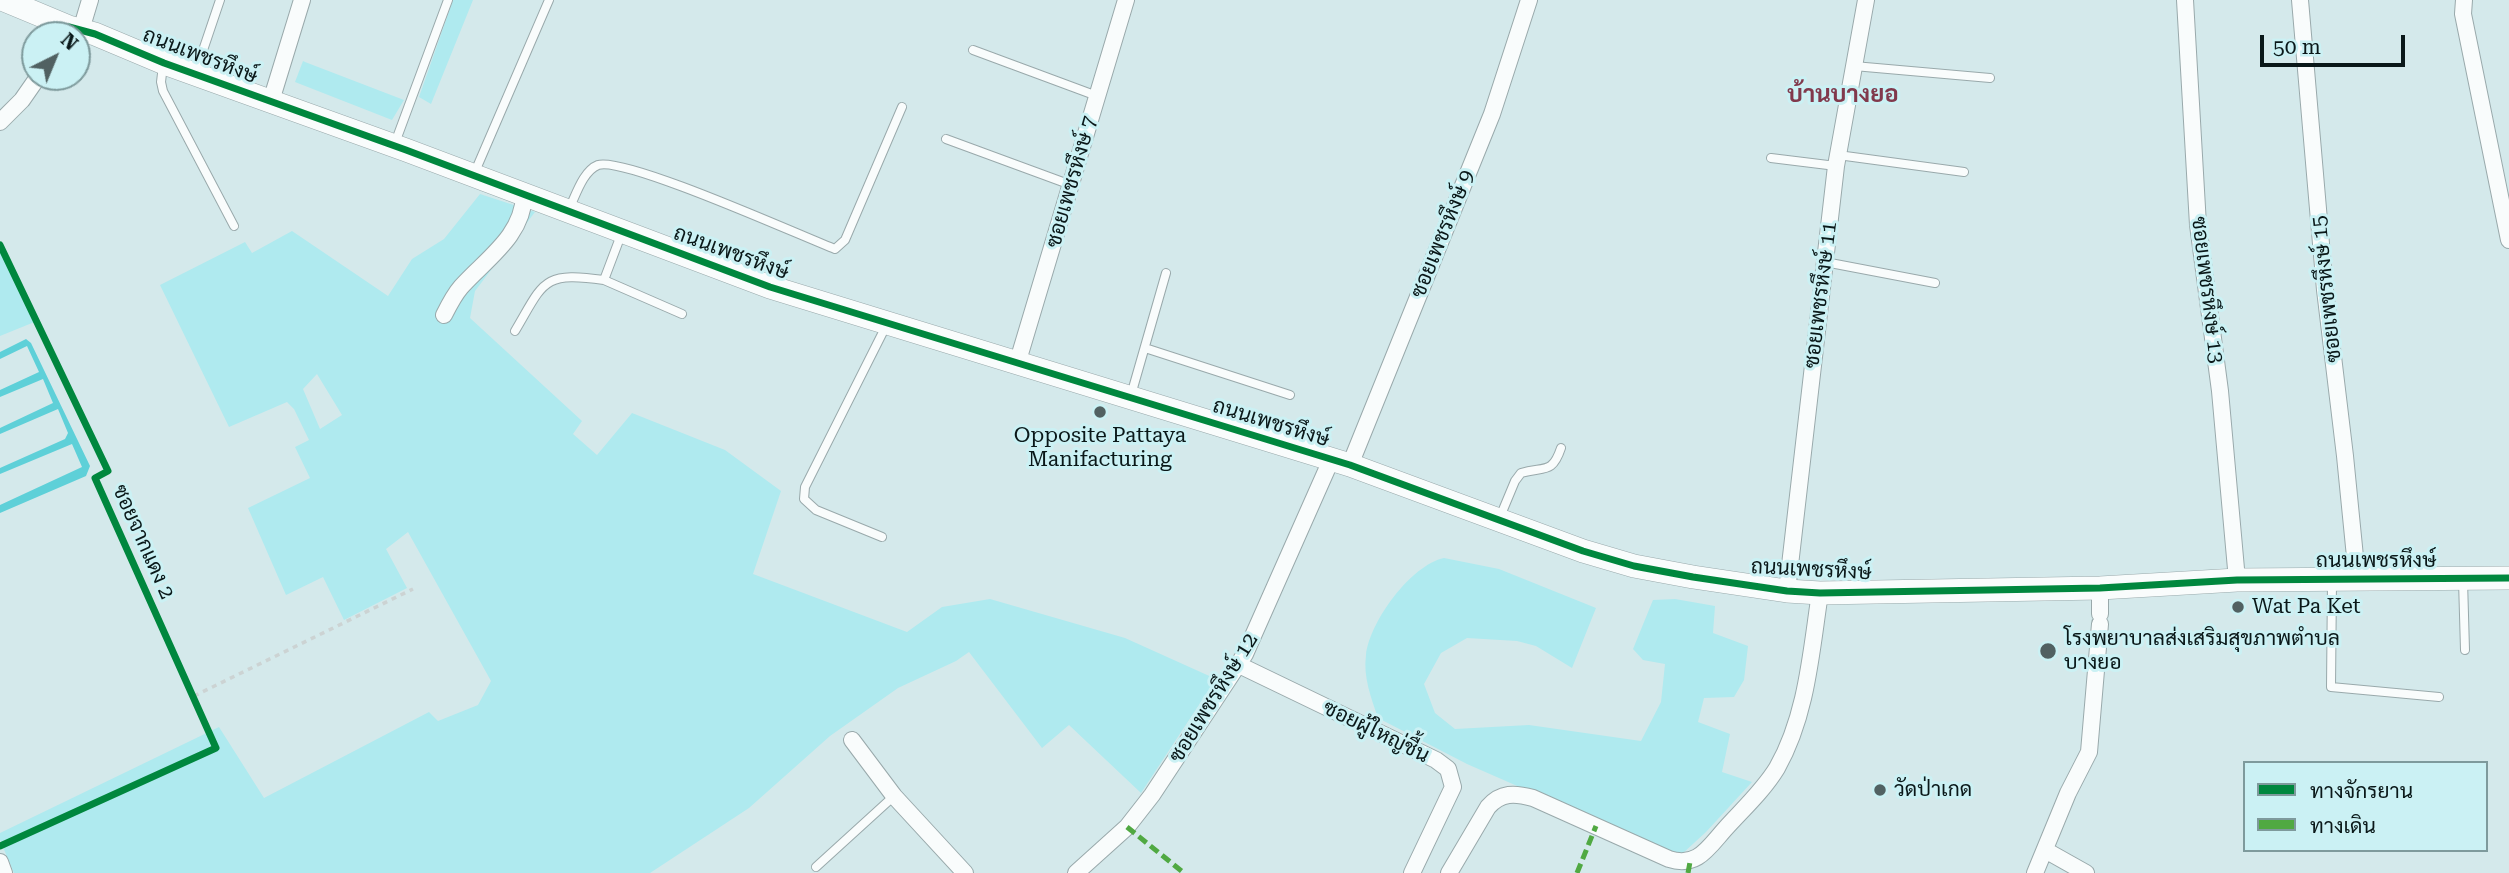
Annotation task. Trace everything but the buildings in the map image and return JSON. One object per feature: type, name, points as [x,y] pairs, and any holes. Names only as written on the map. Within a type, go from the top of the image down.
[{"type":"main road","name":"ถนนเพชรหึงษ์","points":[[4,0],[49,21]]},
{"type":"main road","name":"ถนนเพชรหึงษ์","points":[[91,38],[394,146],[770,287],[1341,463],[1583,551],[1634,566],[1787,591],[1820,593],[2100,588],[2237,580],[2509,578]]},
{"type":"street","points":[[77,21],[90,0]]},
{"type":"street","points":[[271,101],[302,0]]},
{"type":"street","name":"ซอยเพชรหึงษ์ 7","points":[[1017,364],[1126,0]]},
{"type":"street","name":"ซอยเพชรหึงษ์ 9","points":[[1341,463],[1492,114],[1529,0]]},
{"type":"street","name":"ซอยเพชรหึงษ์ 11","points":[[1787,591],[1837,160],[1866,0]]},
{"type":"street","name":"ซอยเพชรหึงษ์ 13","points":[[2185,0],[2198,225],[2220,391],[2237,580]]},
{"type":"street","name":"ซอยเพชรหึงษ์ 15","points":[[2300,0],[2325,290],[2357,578]]},
{"type":"street","points":[[2463,0],[2463,14],[2509,240]]},
{"type":"street","points":[[0,122],[28,91]]},
{"type":"street","points":[[444,315],[460,288],[515,230],[523,210],[523,195]]},
{"type":"street","name":"ซอยเพชรหึงษ์ 12","points":[[1076,873],[1127,827],[1152,795],[1239,664],[1341,463]]},
{"type":"street","points":[[2035,873],[2089,752],[2100,588]]},
{"type":"street","points":[[1449,873],[1488,807],[1495,799],[1512,794],[1533,798],[1681,863],[1701,856],[1776,770],[1802,708],[1820,593]]},
{"type":"street","name":"ซอยผู้ใหญ่ชื้น","points":[[1239,664],[1436,760],[1448,769],[1453,786],[1412,873]]},
{"type":"street","points":[[852,740],[894,796],[965,873]]},
{"type":"street","points":[[2045,850],[2086,873]]},
{"type":"street","points":[[0,862],[4,873]]},
{"type":"lane","points":[[195,74],[220,0]]},
{"type":"lane","points":[[394,146],[448,0]]},
{"type":"lane","points":[[474,176],[549,0]]},
{"type":"lane","points":[[973,50],[1097,96]]},
{"type":"lane","points":[[164,63],[161,82],[163,91],[234,226]]},
{"type":"lane","points":[[1854,66],[1990,78]]},
{"type":"lane","points":[[568,211],[587,174],[597,166],[611,163],[682,186],[835,249],[845,240],[902,107]]},
{"type":"lane","points":[[946,139],[1071,185]]},
{"type":"lane","points":[[1771,158],[1837,160],[1964,172]]},
{"type":"lane","points":[[604,280],[622,232]]},
{"type":"lane","points":[[1825,262],[1935,284]]},
{"type":"lane","points":[[1130,398],[1166,273]]},
{"type":"lane","points":[[515,331],[540,288],[553,279],[578,276],[604,280],[682,314]]},
{"type":"lane","points":[[882,537],[816,510],[804,499],[805,487],[887,324]]},
{"type":"lane","points":[[1145,348],[1290,395]]},
{"type":"lane","points":[[1499,520],[1521,473],[1551,467],[1560,448]]},
{"type":"lane","points":[[2333,578],[2331,687],[2440,697]]},
{"type":"lane","points":[[2463,578],[2465,650]]},
{"type":"lane","points":[[816,867],[894,796]]},
{"type":"path","points":[[194,696],[413,589]]},
{"type":"shaded area","points":[[453,0],[473,0],[431,104],[419,97]]},
{"type":"shaded area","points":[[303,61],[404,100],[392,120],[295,82]]},
{"type":"shaded area","points":[[480,194],[535,212],[475,291],[470,318],[582,421],[573,434],[597,455],[632,413],[725,450],[781,491],[753,574],[907,632],[942,607],[990,599],[1125,638],[1216,679],[1141,793],[1069,725],[1042,748],[969,652],[956,661],[898,688],[830,736],[749,808],[650,873],[14,873],[0,840],[0,833],[219,727],[264,798],[429,712],[438,721],[478,705],[491,681],[408,532],[386,549],[407,588],[344,620],[323,577],[286,595],[248,508],[310,478],[295,447],[309,440],[294,409],[287,402],[229,427],[160,285],[245,242],[252,253],[292,231],[388,296],[412,259],[444,239]],"holes":[[[317,374],[342,415],[320,429],[303,389]]]},
{"type":"shaded area","points":[[0,245],[37,321],[0,336]]},
{"type":"shaded area","points":[[1444,558],[1499,569],[1596,608],[1572,668],[1536,646],[1517,641],[1467,638],[1441,653],[1424,684],[1435,713],[1455,729],[1529,725],[1641,741],[1661,702],[1665,664],[1643,660],[1633,649],[1653,600],[1675,599],[1715,606],[1713,633],[1748,646],[1744,680],[1734,697],[1704,698],[1698,722],[1730,734],[1722,772],[1752,782],[1682,854],[1668,852],[1467,764],[1378,718],[1368,687],[1365,663],[1375,626],[1394,596],[1418,571]]},
{"type":"water","points":[[26,339],[31,343],[90,466],[86,476],[0,513],[0,505],[82,467],[72,444],[0,474],[0,468],[65,439],[68,433],[58,409],[0,434],[0,428],[53,403],[43,379],[0,397],[0,390],[39,372],[27,346],[0,359],[0,352]]},
{"type":"marked path","points":[[1577,873],[1596,826]]},
{"type":"marked path","points":[[1127,827],[1184,873]]},
{"type":"marked path","points":[[1688,873],[1690,862]]},
{"type":"cycle path","points":[[91,33],[164,63],[406,150],[770,287],[1350,465],[1583,551],[1634,566],[1787,591],[1820,593],[2100,588],[2237,580],[2509,578]]},
{"type":"cycle path","name":"ซอยจากแดง 2","points":[[0,245],[108,471],[95,478],[216,748],[0,846]]},
{"type":"place","name":"Opposite Pattaya Manifacturing","points":[[1100,412]]},
{"type":"place","name":"Wat Pa Ket","points":[[2238,607]]},
{"type":"place","name":"โรงพยาบาลส่งเสริมสุขภาพตำบล บางยอ","points":[[2048,651]]},
{"type":"place","name":"วัดป่าเกด","points":[[1880,790]]},
{"type":"district","name":"บ้านบางยอ","points":[[1843,95]]}]
